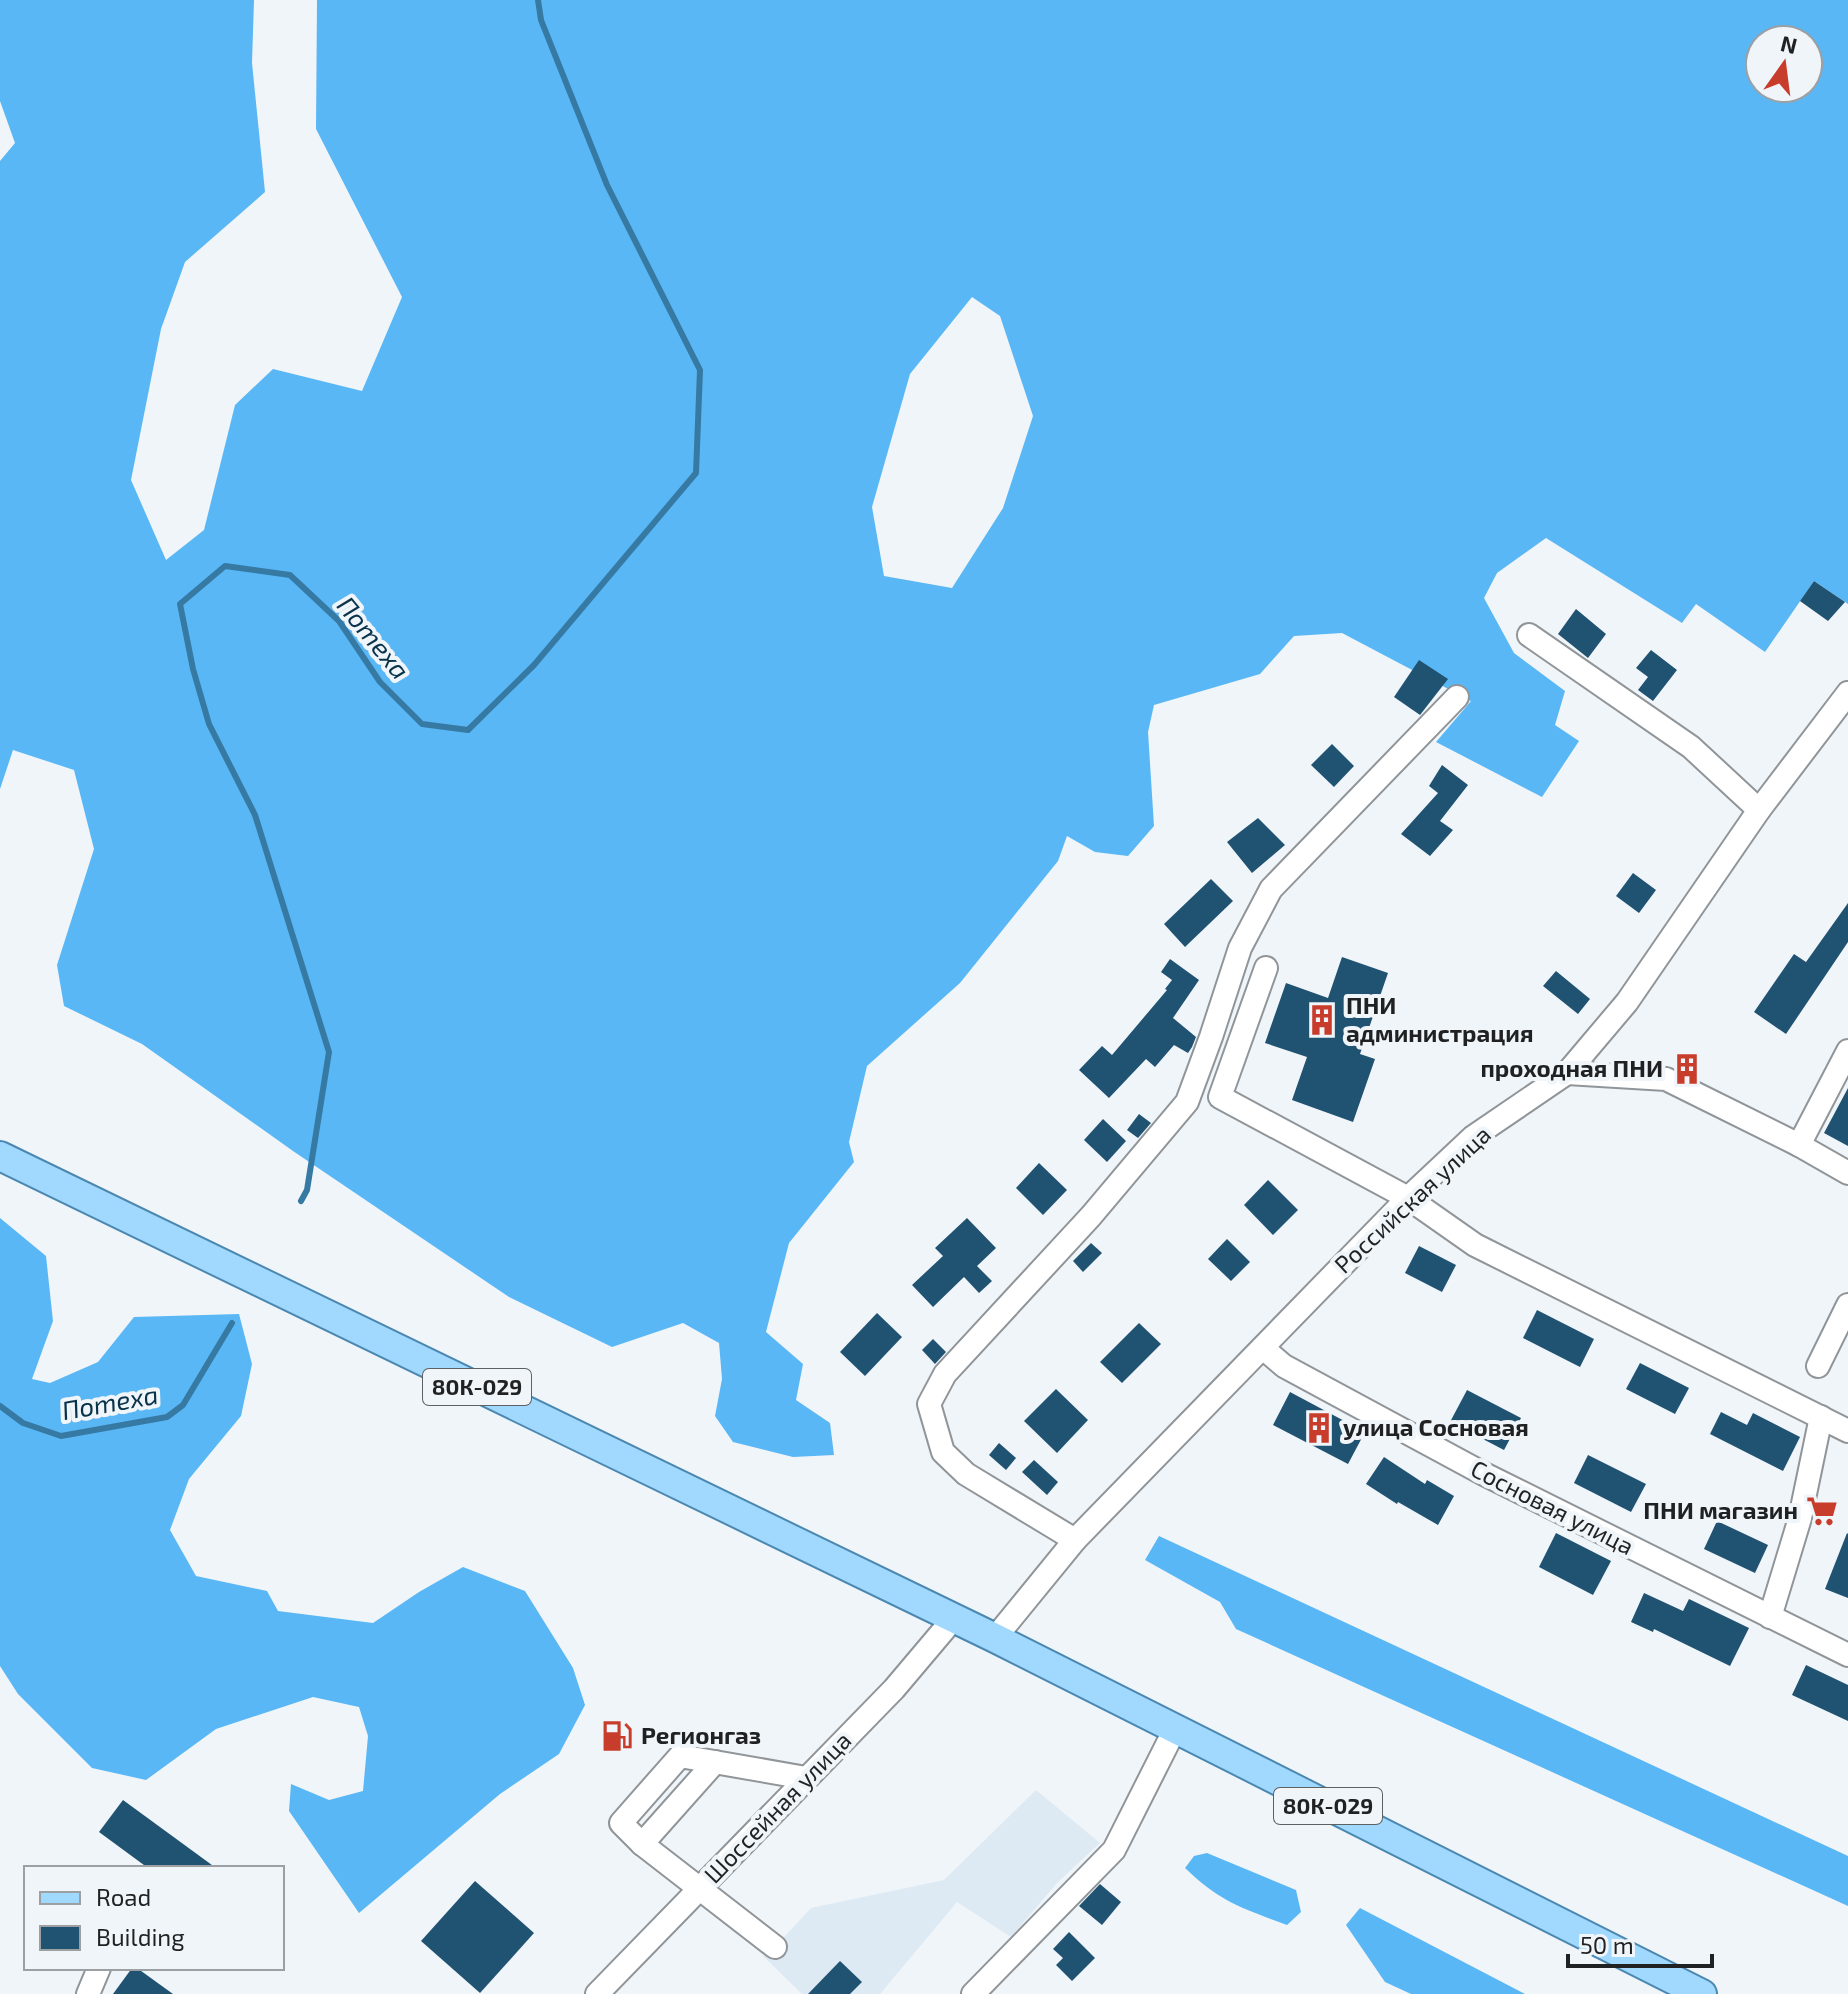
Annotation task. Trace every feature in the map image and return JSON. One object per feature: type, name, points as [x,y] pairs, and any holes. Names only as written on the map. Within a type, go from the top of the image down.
[{"type":"main road","name":"80К-029","points":[[0,1156],[995,1638],[1697,1993]]},
{"type":"street","points":[[1529,635],[1691,747],[1759,810]]},
{"type":"street","name":"Российская улица","points":[[995,1638],[1075,1540],[1408,1198],[1473,1137],[1567,1073],[1627,1002],[1759,810],[1848,693]]},
{"type":"street","points":[[1075,1540],[966,1474],[943,1452],[929,1404],[945,1374],[1091,1216],[1187,1102],[1240,948],[1271,889],[1457,697]]},
{"type":"street","points":[[1266,968],[1220,1097],[1408,1198],[1475,1245],[1848,1431]]},
{"type":"street","points":[[1799,1145],[1848,1051]]},
{"type":"street","points":[[1567,1073],[1666,1079],[1848,1173]]},
{"type":"street","points":[[1818,1366],[1840,1340],[1848,1305]]},
{"type":"street","name":"Сосновая улица","points":[[1263,1348],[1284,1366],[1484,1474],[1848,1655]]},
{"type":"street","points":[[1770,1617],[1800,1518],[1821,1417]]},
{"type":"street","name":"Шоссейная улица","points":[[597,1994],[894,1689],[954,1618]]},
{"type":"street","points":[[973,1994],[1114,1850],[1175,1729]]},
{"type":"street","points":[[775,1947],[642,1844],[621,1823],[680,1756],[806,1778]]},
{"type":"street","points":[[642,1844],[715,1762]]},
{"type":"street","points":[[88,1994],[98,1970]]},
{"type":"shaded area","points":[[0,0],[254,0],[252,63],[265,192],[185,262],[161,329],[131,480],[166,560],[204,530],[235,405],[273,369],[362,391],[402,297],[316,129],[317,0],[1848,0],[1848,604],[1814,581],[1765,652],[1696,604],[1682,623],[1546,538],[1497,573],[1484,598],[1514,653],[1565,691],[1555,725],[1579,741],[1542,797],[1436,742],[1471,701],[1342,633],[1294,636],[1260,674],[1154,705],[1148,732],[1154,826],[1128,856],[1095,852],[1067,836],[1058,861],[960,983],[867,1066],[849,1142],[854,1162],[789,1243],[766,1332],[803,1364],[796,1400],[830,1423],[834,1455],[793,1457],[733,1442],[715,1416],[722,1379],[719,1343],[683,1323],[612,1347],[509,1297],[142,1044],[64,1006],[57,965],[94,849],[74,770],[13,750],[0,789],[0,161],[15,143],[0,101]],"holes":[[[972,297],[1000,316],[1033,416],[1003,508],[952,588],[884,576],[872,507],[910,374]]]},
{"type":"shaded area","points":[[0,1218],[46,1256],[53,1321],[32,1379],[50,1383],[98,1362],[134,1317],[239,1314],[252,1364],[241,1416],[189,1479],[170,1530],[196,1576],[267,1591],[278,1611],[373,1623],[463,1567],[525,1591],[573,1668],[585,1705],[559,1754],[500,1794],[359,1913],[289,1811],[291,1784],[329,1800],[363,1791],[368,1736],[359,1707],[313,1697],[216,1729],[146,1780],[92,1768],[18,1694],[0,1666]]},
{"type":"shaded area","points":[[1159,1536],[1848,1856],[1848,1906],[1236,1629],[1220,1602],[1145,1560]]},
{"type":"shaded area","points":[[1036,1790],[1100,1843],[1057,1883],[1011,1937],[957,1902],[880,1994],[802,1994],[762,1955],[775,1947],[811,1908],[944,1880]]},
{"type":"shaded area","points":[[1207,1853],[1296,1890],[1301,1912],[1287,1925],[1221,1896],[1185,1868],[1194,1856]]},
{"type":"shaded area","points":[[1360,1908],[1525,1994],[1411,1994],[1385,1982],[1346,1925]]},
{"type":"building","points":[[1814,581],[1845,602],[1828,621],[1800,601]]},
{"type":"building","points":[[1576,609],[1606,634],[1588,658],[1558,634]]},
{"type":"building","points":[[1651,650],[1677,670],[1653,701],[1638,690],[1648,677],[1636,668]]},
{"type":"building","points":[[1419,660],[1448,679],[1420,715],[1394,697]]},
{"type":"building","points":[[1332,744],[1354,766],[1334,787],[1311,765]]},
{"type":"building","points":[[1442,765],[1468,785],[1440,821],[1453,830],[1430,856],[1401,834],[1438,793],[1429,786]]},
{"type":"building","points":[[1258,818],[1285,845],[1252,873],[1227,842]]},
{"type":"building","points":[[1633,873],[1656,890],[1639,913],[1616,896]]},
{"type":"building","points":[[1211,879],[1233,901],[1185,947],[1164,924]]},
{"type":"building","points":[[1848,903],[1848,942],[1786,1034],[1754,1012],[1794,954],[1806,962]]},
{"type":"building","name":"ПНИ администрация","points":[[1342,957],[1388,973],[1360,1054],[1375,1059],[1353,1122],[1292,1100],[1307,1057],[1265,1043],[1286,983],[1328,998]]},
{"type":"building","points":[[1170,959],[1199,980],[1173,1018],[1196,1037],[1192,1047],[1188,1053],[1174,1045],[1155,1067],[1146,1059],[1109,1098],[1079,1070],[1102,1046],[1112,1055],[1167,990],[1172,980],[1161,972]]},
{"type":"building","points":[[1556,971],[1590,999],[1578,1014],[1543,986]]},
{"type":"building","points":[[1848,1088],[1848,1146],[1824,1133]]},
{"type":"building","points":[[1139,1114],[1151,1123],[1138,1138],[1127,1130]]},
{"type":"building","points":[[1103,1119],[1126,1141],[1107,1162],[1084,1140]]},
{"type":"building","points":[[1039,1163],[1067,1190],[1043,1215],[1016,1188]]},
{"type":"building","points":[[1268,1180],[1298,1210],[1273,1235],[1244,1205]]},
{"type":"building","points":[[967,1218],[996,1248],[977,1266],[992,1281],[979,1293],[964,1277],[933,1307],[912,1285],[943,1256],[935,1248]]},
{"type":"building","points":[[1227,1239],[1250,1262],[1231,1281],[1208,1259]]},
{"type":"building","points":[[1091,1243],[1102,1253],[1083,1272],[1073,1261]]},
{"type":"building","points":[[1419,1246],[1456,1265],[1442,1292],[1405,1273]]},
{"type":"building","points":[[1537,1310],[1594,1339],[1580,1367],[1523,1338]]},
{"type":"building","points":[[877,1313],[902,1337],[865,1376],[840,1352]]},
{"type":"building","points":[[1139,1323],[1161,1344],[1122,1383],[1100,1362]]},
{"type":"building","points":[[933,1339],[946,1352],[935,1364],[922,1350]]},
{"type":"building","points":[[1640,1363],[1689,1388],[1675,1414],[1626,1389]]},
{"type":"building","points":[[1056,1389],[1088,1420],[1057,1453],[1024,1421]]},
{"type":"building","points":[[1467,1390],[1521,1418],[1504,1450],[1450,1422]]},
{"type":"building","name":"улица Сосновая","points":[[1290,1392],[1365,1432],[1348,1464],[1273,1425]]},
{"type":"building","points":[[1721,1412],[1747,1425],[1753,1413],[1800,1437],[1783,1471],[1710,1434]]},
{"type":"building","points":[[999,1443],[1016,1458],[1006,1470],[989,1455]]},
{"type":"building","points":[[1588,1455],[1646,1484],[1631,1512],[1574,1483]]},
{"type":"building","points":[[1384,1457],[1425,1484],[1427,1480],[1454,1496],[1438,1525],[1366,1484]]},
{"type":"building","points":[[1034,1460],[1058,1482],[1047,1495],[1022,1472]]},
{"type":"building","points":[[1717,1521],[1768,1545],[1755,1573],[1704,1549]]},
{"type":"building","points":[[1556,1533],[1611,1561],[1593,1595],[1539,1567]]},
{"type":"building","points":[[1848,1534],[1848,1598],[1825,1589]]},
{"type":"building","points":[[1644,1593],[1683,1611],[1689,1599],[1749,1628],[1730,1666],[1654,1629],[1653,1632],[1631,1622]]},
{"type":"building","points":[[1806,1665],[1848,1685],[1848,1721],[1792,1695]]},
{"type":"building","points":[[123,1800],[213,1866],[145,1866],[99,1832]]},
{"type":"building","points":[[475,1881],[534,1933],[480,1993],[421,1941]]},
{"type":"building","points":[[1100,1884],[1121,1902],[1102,1925],[1079,1906]]},
{"type":"building","points":[[1069,1932],[1095,1958],[1072,1981],[1056,1965],[1063,1958],[1053,1949]]},
{"type":"building","points":[[840,1961],[862,1982],[850,1994],[808,1994]]},
{"type":"building","points":[[131,1970],[140,1970],[173,1994],[113,1994]]},
{"type":"waterway","name":"Потеха","points":[[301,1201],[307,1190],[329,1052],[255,815],[209,724],[193,669],[180,604],[225,566],[290,575],[339,621],[380,682],[422,724],[468,730],[534,665],[696,473],[700,370],[607,185],[541,20],[538,0]]},
{"type":"waterway","name":"Потеха","points":[[0,1406],[23,1423],[61,1436],[167,1417],[183,1405],[232,1323]]},
{"type":"place","name":"ПНИ администрация","points":[[1322,1020]]},
{"type":"place","name":"проходная ПНИ","points":[[1687,1069]]},
{"type":"place","name":"улица Сосновая","points":[[1319,1428]]},
{"type":"place","name":"ПНИ магазин","points":[[1822,1511]]},
{"type":"place","name":"Регионгаз","points":[[617,1736]]}]
